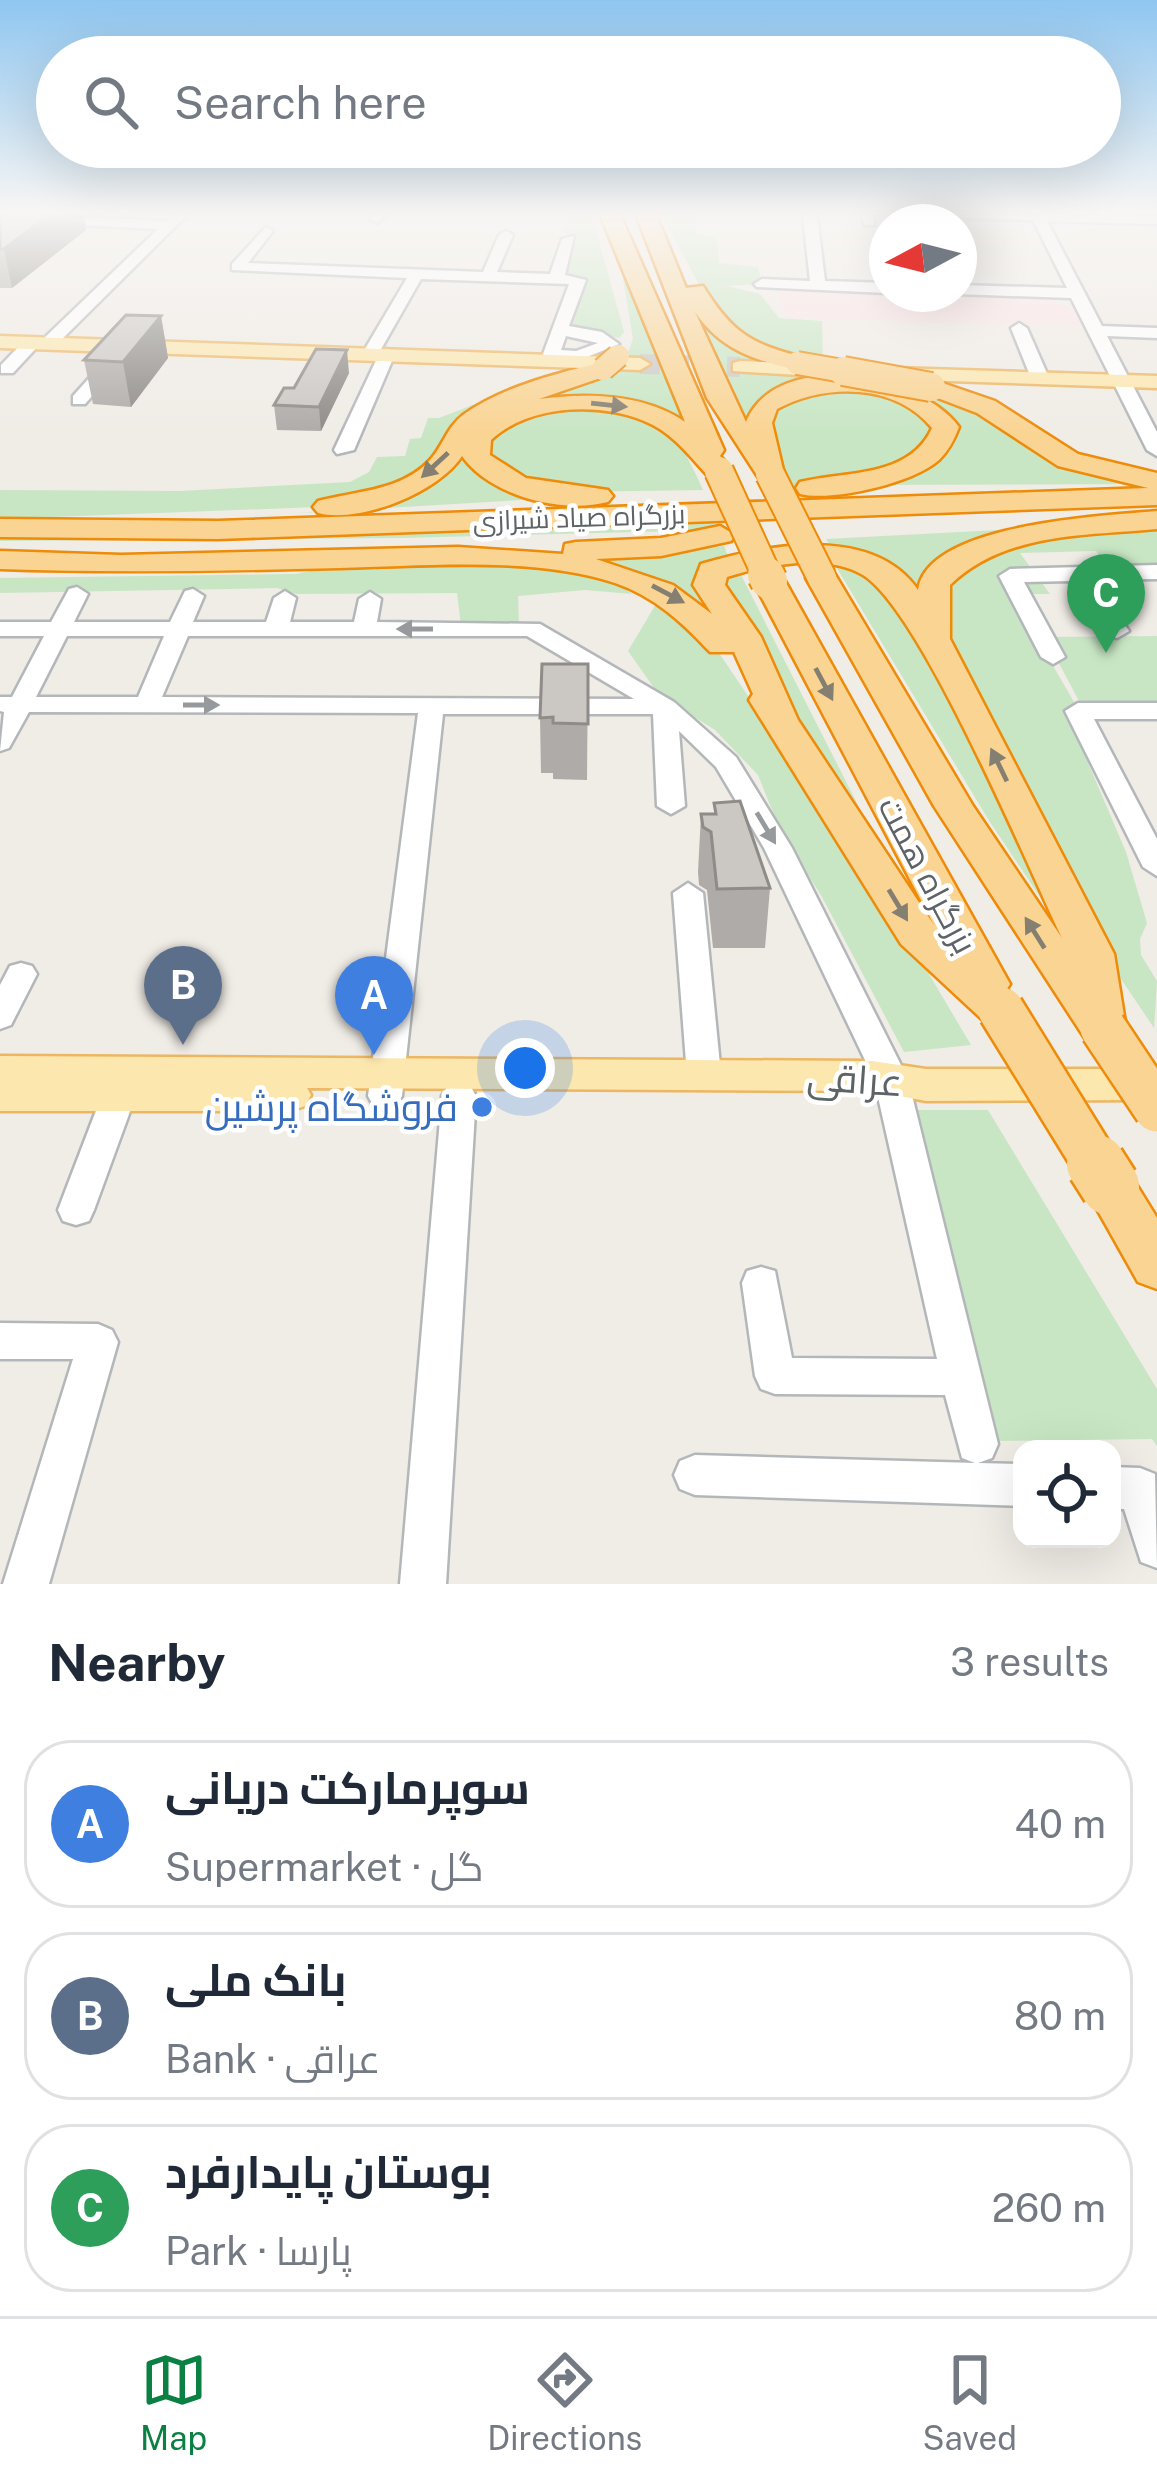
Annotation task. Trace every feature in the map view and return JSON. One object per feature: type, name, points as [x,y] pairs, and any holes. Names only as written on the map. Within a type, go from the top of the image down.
[{"type":"highway","points":[[151,528],[224,515],[320,508],[386,495],[438,467],[460,430],[484,413],[614,363],[627,344],[622,286]]},
{"type":"highway","name":"بزرگراه همت","points":[[639,286],[769,581],[1001,1010],[1157,1266]]},
{"type":"highway","points":[[677,286],[699,350],[746,445],[770,473]]},
{"type":"highway","points":[[693,286],[716,329],[751,350],[931,387],[986,407],[1068,460],[1157,488]]},
{"type":"highway","points":[[770,473],[759,423],[766,405],[793,391],[841,386],[901,394],[932,408],[946,427],[938,446],[913,464],[807,489]]},
{"type":"highway","points":[[633,496],[562,493],[516,484],[483,465],[474,446],[482,431],[513,415],[557,405],[604,403],[639,409],[674,426],[719,472]]},
{"type":"highway","name":"بزرگراه همت","points":[[770,473],[822,578],[950,800],[1051,958],[1157,1109]]},
{"type":"highway","points":[[151,528],[807,489],[1157,488]]},
{"type":"highway","name":"بزرگراه صیاد شیرازی","points":[[0,528],[266,528],[1157,488]]},
{"type":"highway","points":[[938,646],[932,609],[934,583],[954,562],[1001,541],[1157,518]]},
{"type":"highway","name":"بزرگراه صیاد شیرازی","points":[[0,548],[401,545],[1157,518]]},
{"type":"highway","points":[[0,560],[121,564],[431,557],[661,547],[720,535]]},
{"type":"highway","points":[[1001,1010],[916,934],[782,717],[743,637],[709,585],[710,575],[719,566],[804,554],[868,564],[900,587],[938,646],[1092,954],[1103,1028]]},
{"type":"highway","points":[[431,557],[578,565],[641,580],[690,606],[782,717]]},
{"type":"main road","points":[[18,343],[614,363]]},
{"type":"main road","points":[[740,367],[1157,382]]},
{"type":"main road","points":[[0,570],[121,564]]},
{"type":"main road","points":[[1103,1028],[1139,1051],[1157,1071]]},
{"type":"main road","name":"عراقی","points":[[0,1071],[387,1084],[459,1096],[1157,1085]]},
{"type":"main road","name":"عراقی","points":[[0,1095],[704,1075],[916,1086]]},
{"type":"street","points":[[7,369],[18,343],[91,286]]},
{"type":"street","points":[[344,450],[378,354],[411,286]]},
{"type":"street","points":[[560,330],[596,335],[611,344],[577,356],[551,355],[575,286]]},
{"type":"street","points":[[818,286],[869,287]]},
{"type":"street","points":[[1072,286],[1157,450]]},
{"type":"street","points":[[977,290],[1076,293]]},
{"type":"street","points":[[1019,328],[1040,378]]},
{"type":"street","points":[[1094,331],[1157,333]]},
{"type":"street","points":[[80,400],[126,348]]},
{"type":"street","points":[[1053,657],[1009,578],[1157,572]]},
{"type":"street","points":[[1078,573],[1117,631]]},
{"type":"street","points":[[0,743],[10,704],[77,594]]},
{"type":"street","points":[[147,704],[193,596]]},
{"type":"street","points":[[276,629],[285,598]]},
{"type":"street","points":[[364,629],[370,599]]},
{"type":"street","points":[[0,629],[532,629],[665,707],[727,763],[916,1086],[976,1444]]},
{"type":"street","points":[[10,704],[665,707]]},
{"type":"street","points":[[387,1084],[431,706]]},
{"type":"street","points":[[665,707],[671,806]]},
{"type":"street","points":[[1157,711],[1078,711],[1157,867]]},
{"type":"street","points":[[688,893],[704,1075]]},
{"type":"street","points":[[0,1017],[21,974]]},
{"type":"street","points":[[76,1210],[119,1095]]},
{"type":"street","points":[[423,1584],[459,1096]]},
{"type":"street","points":[[761,1283],[775,1376],[962,1377]]},
{"type":"street","points":[[0,1341],[98,1342],[26,1584]]},
{"type":"street","points":[[695,1475],[1013,1485]]},
{"type":"street","points":[[1121,1488],[1140,1489],[1157,1546]]},
{"type":"shaded area","points":[[775,289],[869,291],[869,312],[977,312],[977,294],[1037,295],[1075,309],[1083,325],[787,318]]},
{"type":"green space","points":[[584,286],[611,286],[624,332],[619,338],[572,327]]},
{"type":"green space","points":[[624,286],[629,286],[691,437],[670,420],[642,408],[574,397],[508,409],[483,425],[466,447],[484,473],[497,481],[526,491],[574,497],[232,517],[338,509],[413,487],[435,474],[484,417],[613,365],[633,339]]},
{"type":"green space","points":[[686,286],[722,339],[958,398],[1029,442],[1157,484],[847,485],[883,479],[950,432],[873,387],[781,394],[759,445]]},
{"type":"green space","points":[[700,286],[728,286],[760,294],[779,318],[822,321],[823,364],[797,360],[722,329]]},
{"type":"green space","points":[[540,379],[572,379],[451,438],[411,480],[317,507],[0,519],[0,490],[180,491],[350,482],[369,472],[377,457],[405,456],[410,439],[421,438],[428,418],[439,418]]},
{"type":"green space","points":[[858,390],[921,406],[937,436],[895,467],[791,486],[775,454],[769,406],[786,396]]},
{"type":"green space","points":[[599,407],[641,417],[666,430],[684,451],[703,490],[567,492],[498,471],[485,446],[511,425],[537,413]]},
{"type":"green space","points":[[713,523],[716,530],[0,541],[0,533],[392,532]]},
{"type":"green space","points":[[1076,526],[930,568],[916,595],[835,554],[826,539]]},
{"type":"green space","points":[[1157,527],[1157,563],[1110,570],[1096,551],[1020,553],[1050,594],[1011,594],[1077,707],[1069,718],[1126,852],[1147,923],[1140,939],[1141,955],[1157,981],[1154,1028],[1113,967],[947,629],[947,605],[952,582],[966,566],[988,554],[1046,538]]},
{"type":"green space","points":[[724,546],[729,559],[718,563],[733,633],[678,591],[506,557]]},
{"type":"green space","points":[[832,560],[895,586],[1084,963],[988,819]]},
{"type":"green space","points":[[454,563],[570,569],[613,582],[632,594],[585,590],[518,596],[519,626],[461,626],[457,593],[297,594],[277,588],[0,593],[0,578],[296,574],[323,568]]},
{"type":"green space","points":[[736,565],[861,811],[865,826],[717,589]]},
{"type":"green space","points":[[659,599],[717,650],[881,893],[971,1045],[904,1052],[822,897],[780,830],[758,775],[715,730],[659,695],[628,651]]},
{"type":"green space","points":[[1157,636],[1157,701],[1079,701],[1045,637]]},
{"type":"green space","points":[[907,1110],[988,1110],[1157,1389],[1157,1446],[1152,1439],[990,1441]]},
{"type":"building","points":[[126,315],[161,316],[123,362],[84,360]]},
{"type":"building","points":[[316,349],[347,350],[319,407],[274,405],[284,388],[294,388]]},
{"type":"building","points":[[542,664],[588,664],[588,724],[540,718]]},
{"type":"building","points":[[740,801],[770,888],[717,889],[711,832],[703,827],[701,814],[716,814],[714,803]]},
{"type":"tunnel","points":[[640,364],[740,367]]},
{"type":"place","name":"بوستان پایدارفرد","points":[[1106,653]]},
{"type":"place","name":"بانک ملی","points":[[183,1045]]},
{"type":"place","name":"سوپرمارکت دریانی","points":[[374,1055]]},
{"type":"place","name":"فروشگاه پرشین","points":[[482,1107]]}]
